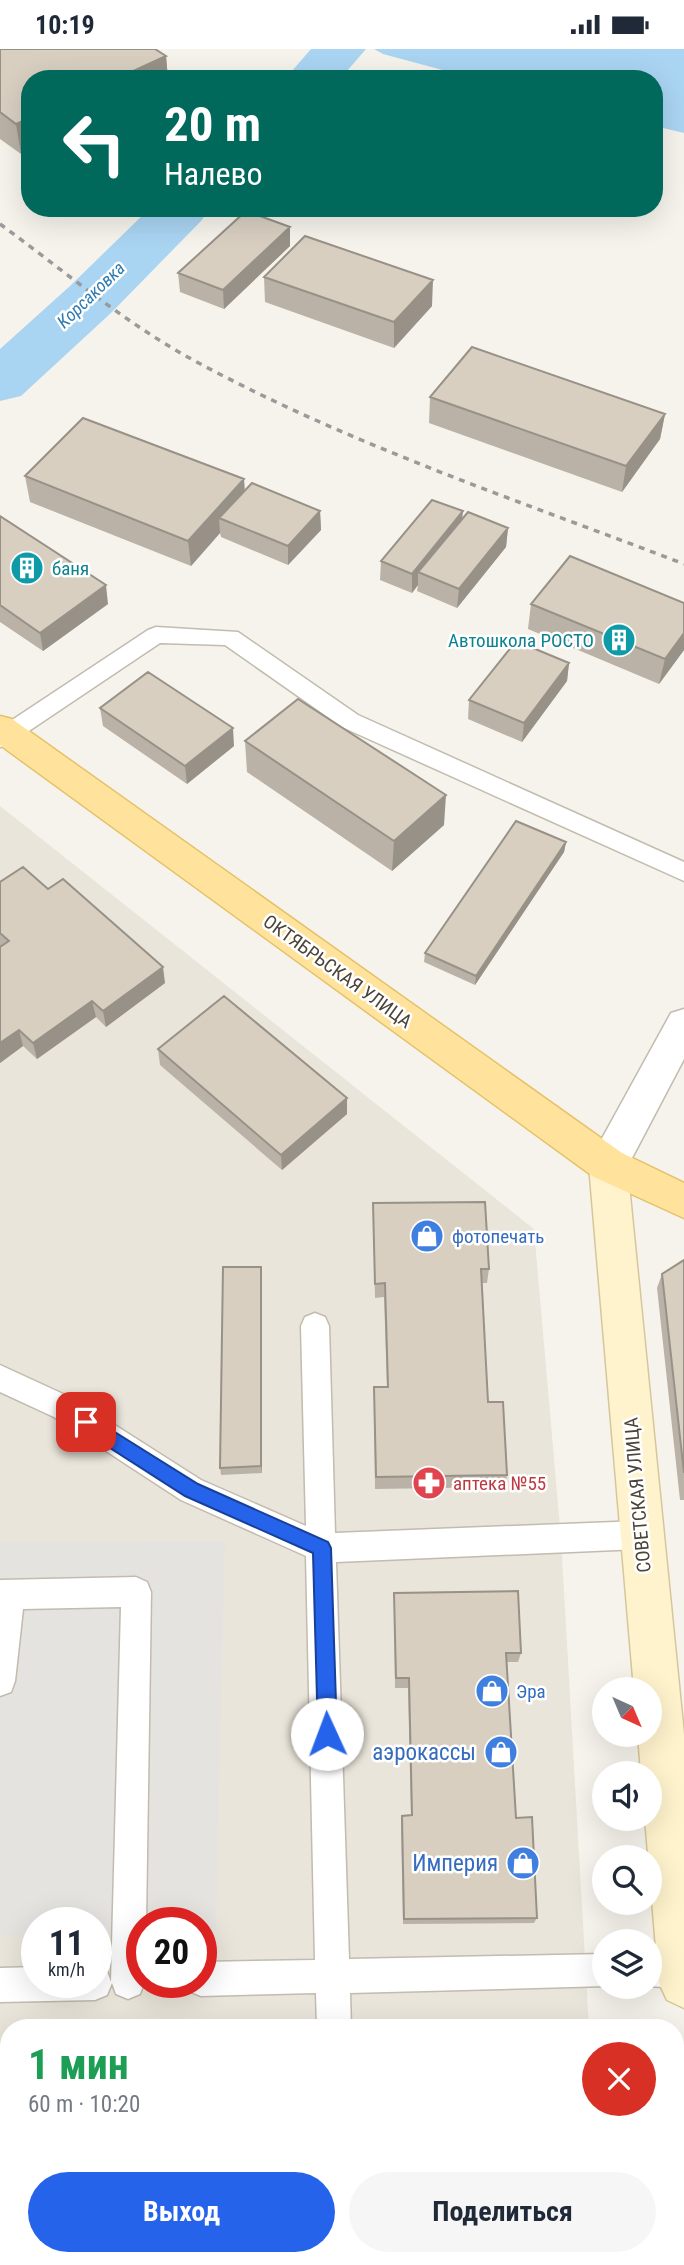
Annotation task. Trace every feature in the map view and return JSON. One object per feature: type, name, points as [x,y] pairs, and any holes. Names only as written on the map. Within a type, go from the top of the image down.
[{"type":"main road","name":"ОКТЯБРЬСКАЯ УЛИЦА","points":[[3,733],[608,1165],[684,1201]]},
{"type":"street","points":[[608,1165],[684,1024]]},
{"type":"street","name":"СОВЕТСКАЯ УЛИЦА","points":[[608,1165],[675,1974]]},
{"type":"lane","points":[[3,733],[156,635],[230,637],[350,722],[536,803],[684,872]]},
{"type":"lane","points":[[315,1325],[334,2019]]},
{"type":"lane","points":[[0,1378],[64,1408],[191,1490],[322,1548],[640,1535]]},
{"type":"lane","points":[[0,1681],[5,1595],[136,1593],[115,1982],[0,1985]]},
{"type":"lane","points":[[217,1979],[592,1972]]},
{"type":"shaded area","points":[[0,806],[534,1229],[561,1539],[588,2019],[0,2019]]},
{"type":"shaded area","points":[[225,1541],[217,1907],[126,1907],[126,1934],[112,1935],[112,1907],[21,1907],[21,1936],[0,1937],[0,1542]]},
{"type":"water","points":[[374,49],[684,49],[684,133],[663,128],[663,70],[443,70],[383,54]]},
{"type":"building","points":[[0,49],[155,49],[166,56],[136,70],[21,70],[21,122],[16,124],[0,112]]},
{"type":"building","points":[[239,217],[262,217],[290,227],[223,290],[178,273]]},
{"type":"building","points":[[305,236],[433,280],[394,322],[264,277]]},
{"type":"building","points":[[472,347],[665,414],[626,466],[430,397]]},
{"type":"building","points":[[83,418],[244,479],[188,541],[25,476]]},
{"type":"building","points":[[252,483],[320,511],[288,546],[219,518]]},
{"type":"building","points":[[432,500],[463,511],[412,574],[381,561]]},
{"type":"building","points":[[468,512],[508,528],[459,589],[418,572]]},
{"type":"building","name":"баня","points":[[0,516],[106,585],[40,633],[0,605]]},
{"type":"building","points":[[570,556],[684,603],[684,633],[665,659],[531,604]]},
{"type":"building","points":[[516,641],[569,663],[524,723],[469,700]]},
{"type":"building","points":[[148,672],[233,728],[185,766],[100,708]]},
{"type":"building","points":[[298,699],[446,795],[394,841],[245,741]]},
{"type":"building","points":[[516,821],[566,842],[476,976],[425,953]]},
{"type":"building","points":[[23,867],[48,889],[63,879],[163,967],[103,1011],[92,1001],[33,1043],[19,1030],[0,1043],[0,947],[9,941],[0,933],[0,882]]},
{"type":"building","points":[[224,996],[347,1098],[281,1155],[158,1049]]},
{"type":"building","points":[[485,1202],[489,1269],[481,1269],[488,1402],[503,1402],[507,1475],[376,1477],[374,1387],[388,1387],[385,1283],[375,1284],[373,1203]]},
{"type":"building","points":[[684,1260],[684,1473],[662,1274]]},
{"type":"building","points":[[223,1267],[261,1267],[261,1466],[220,1468]]},
{"type":"building","points":[[518,1591],[521,1653],[506,1653],[516,1818],[532,1817],[537,1918],[404,1919],[402,1816],[412,1815],[409,1678],[396,1678],[394,1593]]},
{"type":"waterway","name":"Корсаковка","points":[[320,70],[340,49]]},
{"type":"waterway","name":"Корсаковка","points":[[0,382],[91,299],[173,217]]},
{"type":"railway","points":[[0,224],[144,330],[195,361],[254,391],[375,446],[684,564]]},
{"type":"place","name":"баня","points":[[27,568]]},
{"type":"place","name":"Автошкола РОСТО","points":[[619,640]]},
{"type":"place","name":"фотопечать","points":[[427,1236]]},
{"type":"place","name":"аптека №55","points":[[429,1483]]},
{"type":"place","name":"Эра","points":[[492,1691]]},
{"type":"place","name":"аэрокассы","points":[[501,1752]]},
{"type":"place","name":"Империя","points":[[523,1863]]},
{"type":"route","points":[[86,1422],[191,1490],[322,1548],[327,1734]]}]
